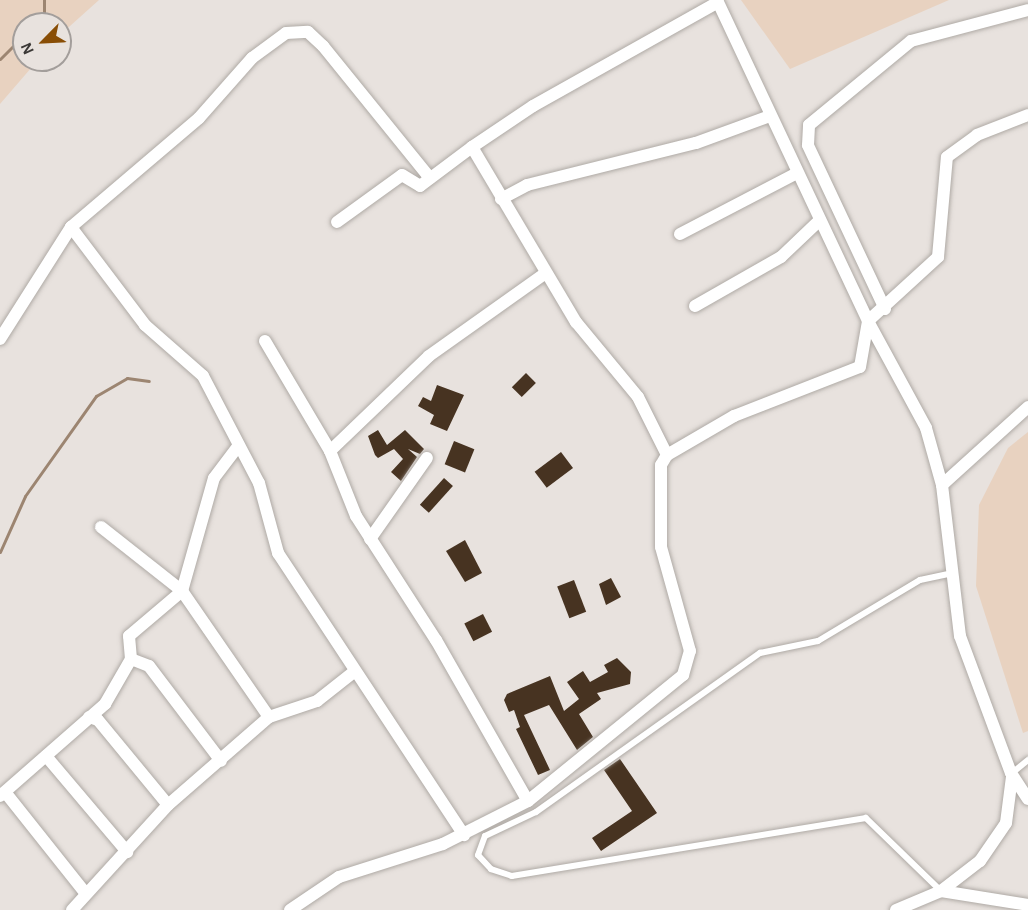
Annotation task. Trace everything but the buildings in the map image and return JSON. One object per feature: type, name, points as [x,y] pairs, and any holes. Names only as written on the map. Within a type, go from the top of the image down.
[{"type":"street","points":[[337,222],[402,176],[417,187],[532,106],[717,1],[819,221],[868,321],[926,428],[942,485],[949,574],[960,636],[1011,773],[1028,798]]},
{"type":"street","points":[[885,309],[808,146],[809,125],[911,41],[1028,10]]},
{"type":"street","points":[[0,339],[71,227],[199,118],[252,58],[276,38],[297,31],[308,32],[323,46],[430,178]]},
{"type":"street","points":[[290,910],[339,877],[464,835],[528,801],[651,704],[688,663],[679,600],[661,547],[658,473],[667,455],[780,394],[819,385],[860,366],[868,321],[885,309],[938,257],[946,157],[977,135],[1028,115]]},
{"type":"street","points":[[501,199],[519,187],[696,143],[770,116]]},
{"type":"street","points":[[472,147],[501,199],[587,337],[627,381],[667,455]]},
{"type":"street","points":[[680,234],[797,173]]},
{"type":"street","points":[[695,306],[781,257],[819,221]]},
{"type":"street","points":[[71,227],[145,325],[203,376],[259,483],[274,546],[464,835]]},
{"type":"street","points":[[330,451],[429,356],[546,273]]},
{"type":"street","points":[[265,341],[330,451],[344,492],[370,539],[528,801]]},
{"type":"street","points":[[942,485],[1028,407]]},
{"type":"street","points":[[86,894],[2,794],[105,704],[131,659],[129,636],[182,591],[214,478],[238,445]]},
{"type":"street","points":[[370,539],[427,458]]},
{"type":"street","points":[[101,527],[182,591],[269,717]]},
{"type":"street","points":[[131,659],[149,666],[221,761]]},
{"type":"street","points":[[72,910],[168,805],[269,717],[317,701],[355,671]]},
{"type":"street","points":[[89,717],[98,720],[168,805]]},
{"type":"street","points":[[46,756],[127,852]]},
{"type":"street","points":[[896,910],[941,891],[980,861],[996,841],[1011,807],[1011,773]]},
{"type":"street","points":[[941,891],[1028,905]]},
{"type":"lane","points":[[941,891],[866,818],[512,876],[491,869],[478,855],[485,836],[536,812],[760,653],[818,641],[920,580],[949,574]]},
{"type":"lane","points":[[1011,773],[1028,760]]},
{"type":"shaded area","points":[[0,0],[99,0],[72,24],[72,12],[12,12],[12,72],[28,72],[0,104]]},
{"type":"shaded area","points":[[741,0],[949,0],[790,69]]},
{"type":"shaded area","points":[[1028,432],[1028,731],[1023,733],[976,586],[979,505],[1008,448]]},
{"type":"waterway","points":[[44,0],[44,12]]},
{"type":"waterway","points":[[0,59],[12,47]]},
{"type":"waterway","points":[[0,552],[25,496],[96,396],[127,378],[149,381]]}]
